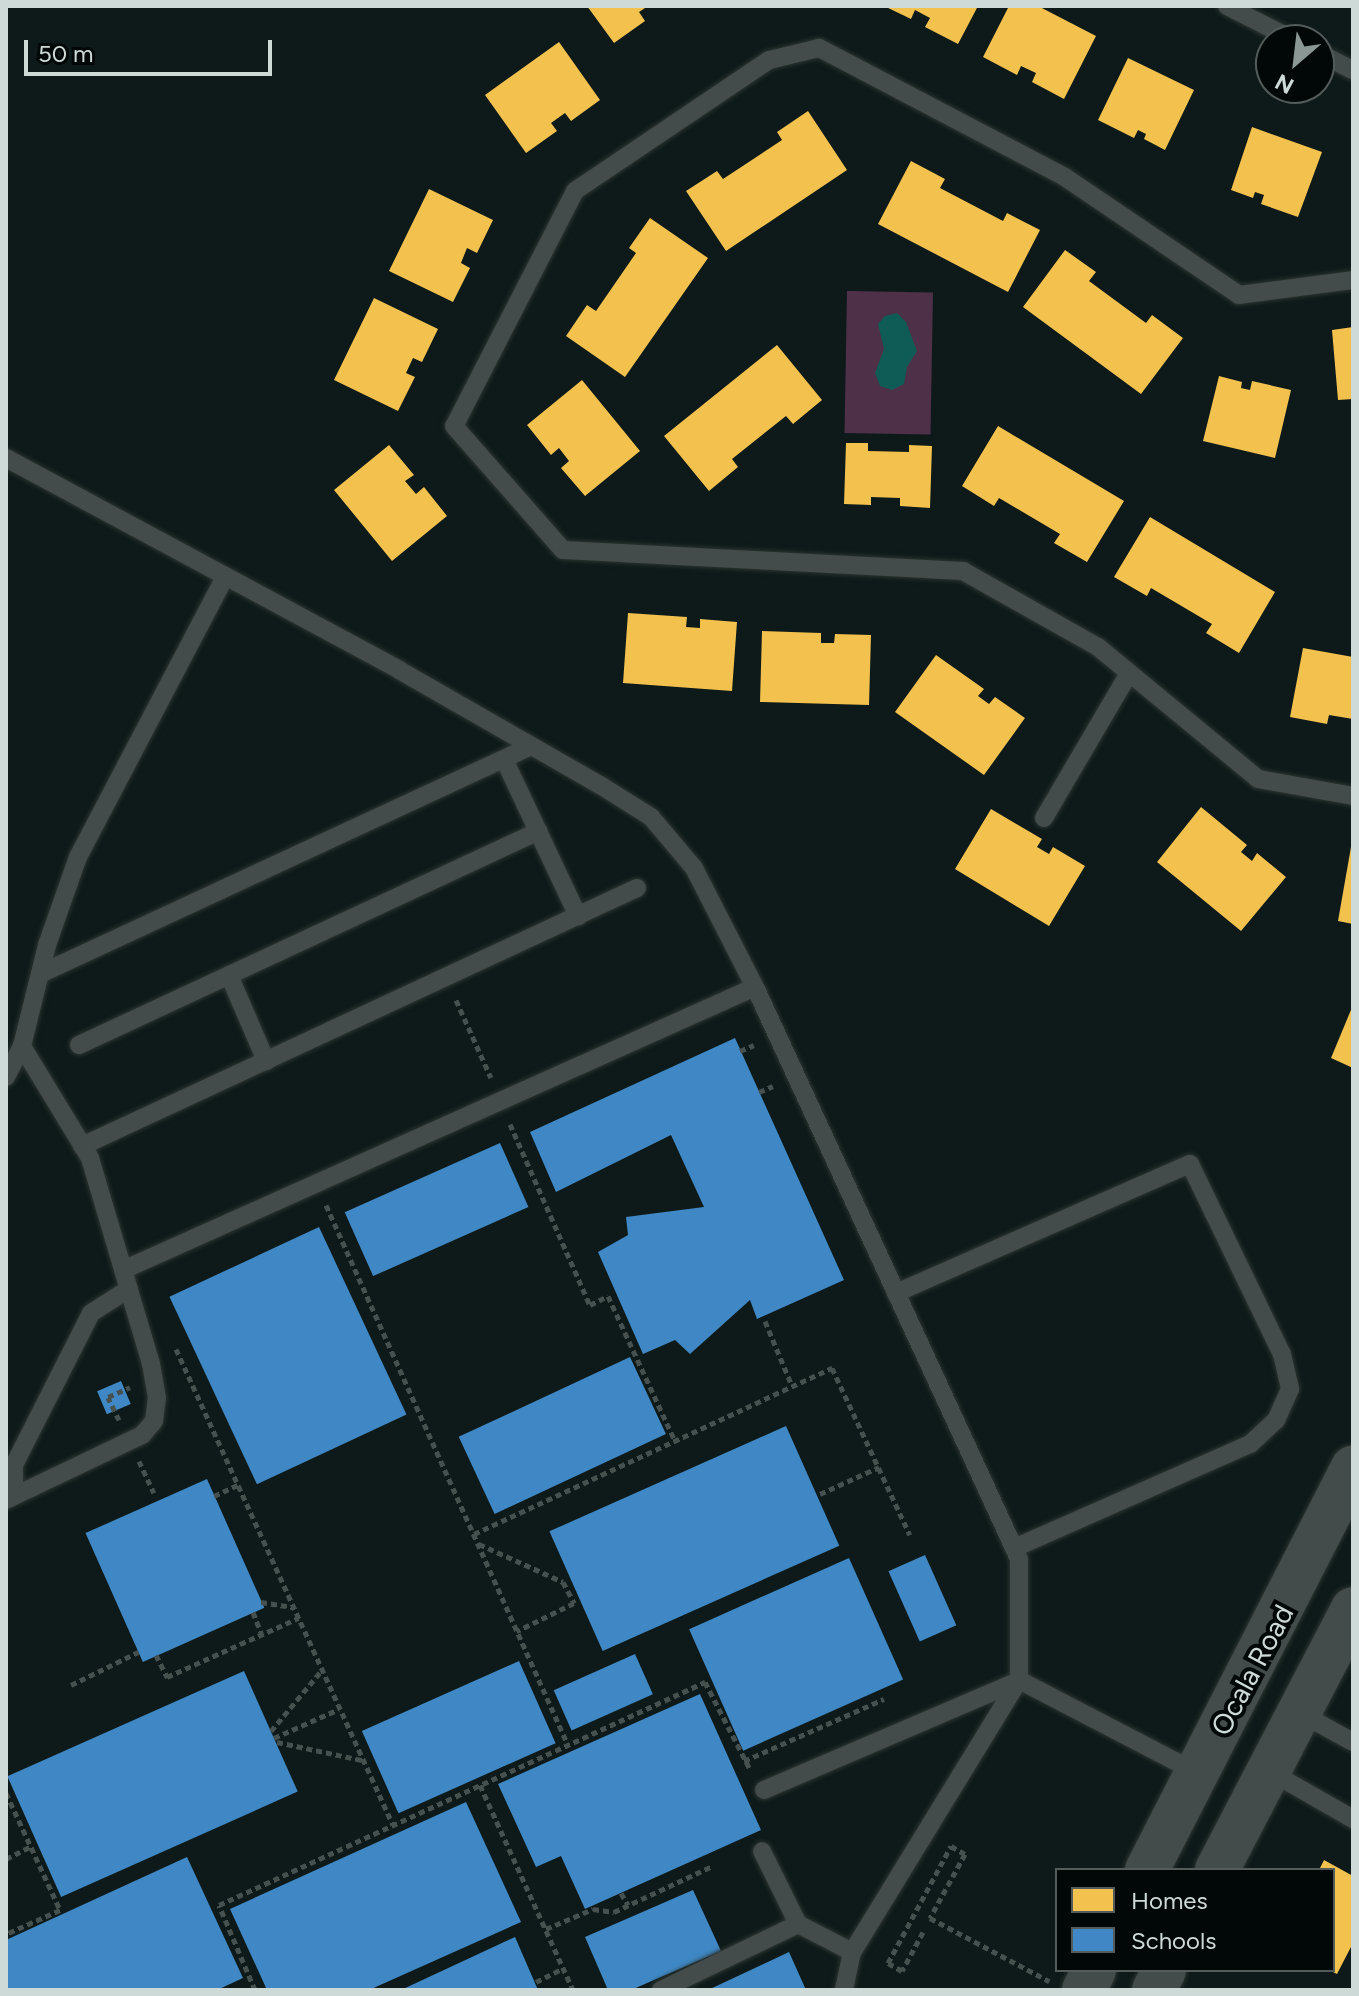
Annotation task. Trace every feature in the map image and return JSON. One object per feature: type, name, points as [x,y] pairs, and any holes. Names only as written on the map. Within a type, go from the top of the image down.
[{"type":"main road","name":"Ocala Road","points":[[1148,1868],[1353,1468]]},
{"type":"main road","points":[[1218,1868],[1353,1609]]},
{"type":"main road","points":[[1244,1684],[1300,1713]]},
{"type":"main road","points":[[1206,1756],[1261,1786]]},
{"type":"main road","points":[[1068,1986],[1091,1972]]},
{"type":"main road","points":[[1154,1990],[1163,1972]]},
{"type":"lane","points":[[1227,6],[1262,24]]},
{"type":"lane","points":[[1353,280],[1239,295],[1065,177],[819,48],[769,60],[575,191],[454,426],[563,550],[963,571],[1098,647],[1258,779],[1353,796]]},
{"type":"lane","points":[[1335,61],[1353,70]]},
{"type":"lane","points":[[6,458],[399,670],[651,817],[694,868],[755,987],[1019,1559],[1019,1680],[852,1952],[844,1990]]},
{"type":"lane","points":[[6,1077],[22,1046],[40,974],[78,857],[225,577]]},
{"type":"lane","points":[[1044,818],[1129,673]]},
{"type":"lane","points":[[40,974],[529,747]]},
{"type":"lane","points":[[504,759],[578,916]]},
{"type":"lane","points":[[79,1045],[539,831]]},
{"type":"lane","points":[[82,1146],[637,888]]},
{"type":"lane","points":[[229,975],[266,1061]]},
{"type":"lane","points":[[123,1270],[755,987]]},
{"type":"lane","points":[[10,1498],[142,1435],[154,1421],[157,1398],[151,1364],[90,1158],[22,1046]]},
{"type":"lane","points":[[896,1293],[1190,1164],[1282,1354],[1290,1389],[1276,1420],[1250,1444],[1014,1548]]},
{"type":"lane","points":[[10,1498],[14,1465],[91,1313],[129,1289]]},
{"type":"lane","points":[[764,1790],[1019,1680],[1206,1756]]},
{"type":"lane","points":[[1300,1713],[1353,1742]]},
{"type":"lane","points":[[1261,1786],[1353,1819]]},
{"type":"lane","points":[[762,1851],[798,1924],[852,1952]]},
{"type":"lane","points":[[661,1990],[798,1924]]},
{"type":"path","points":[[446,977],[590,1305],[608,1296],[675,1441]]},
{"type":"path","points":[[751,1035],[762,1058]]},
{"type":"path","points":[[740,1051],[756,1044]]},
{"type":"path","points":[[768,1072],[780,1099]]},
{"type":"path","points":[[759,1092],[774,1085]]},
{"type":"path","points":[[495,1128],[523,1115]]},
{"type":"path","points":[[312,1211],[340,1199]]},
{"type":"path","points":[[326,1205],[568,1745]]},
{"type":"path","points":[[765,1321],[792,1386]]},
{"type":"path","points":[[171,1338],[393,1825]]},
{"type":"path","points":[[474,1534],[832,1368],[910,1535]]},
{"type":"path","points":[[820,1494],[879,1467]]},
{"type":"path","points":[[214,1496],[238,1485]]},
{"type":"path","points":[[478,1544],[563,1582],[574,1603],[517,1631]]},
{"type":"path","points":[[261,1602],[294,1607]]},
{"type":"path","points":[[253,1612],[262,1635]]},
{"type":"path","points":[[156,1655],[167,1677],[298,1618]]},
{"type":"path","points":[[71,1685],[138,1652]]},
{"type":"path","points":[[271,1731],[322,1670]]},
{"type":"path","points":[[244,1990],[254,1988],[219,1905],[705,1682],[744,1761],[764,1790]]},
{"type":"path","points":[[744,1761],[884,1699]]},
{"type":"path","points":[[340,1709],[276,1740],[363,1760]]},
{"type":"path","points":[[480,1785],[573,1990]]},
{"type":"path","points":[[6,1793],[60,1910],[6,1934]]},
{"type":"path","points":[[923,1932],[902,1971],[888,1963],[951,1846],[965,1854],[930,1918],[1068,1986]]},
{"type":"path","points":[[6,1859],[31,1847]]},
{"type":"path","points":[[546,1929],[593,1909],[614,1912],[712,1866]]},
{"type":"path","points":[[621,1893],[628,1905]]},
{"type":"path","points":[[536,1982],[563,1968]]},
{"type":"shaded area","points":[[847,291],[933,293],[931,434],[845,433]]},
{"type":"shaded area","points":[[897,313],[906,322],[917,351],[907,367],[904,384],[892,390],[880,386],[875,373],[884,349],[878,324],[885,316]]},
{"type":"building: Homes","points":[[587,6],[648,6],[639,12],[645,21],[614,43]]},
{"type":"building: Homes","points":[[884,6],[978,6],[958,44],[925,27],[930,18],[915,10],[911,19]]},
{"type":"building: Homes","points":[[1009,6],[1038,6],[1096,36],[1064,99],[1032,82],[1036,73],[1021,66],[1017,75],[983,57]]},
{"type":"building: Homes","points":[[559,42],[600,100],[571,121],[565,113],[551,123],[557,131],[526,153],[485,95]]},
{"type":"building: Homes","points":[[1128,58],[1194,90],[1165,150],[1144,139],[1146,134],[1138,130],[1134,138],[1098,120]]},
{"type":"building: Homes","points":[[808,111],[847,170],[726,251],[686,191],[717,171],[723,179],[782,140],[777,132]]},
{"type":"building: Homes","points":[[1252,127],[1322,152],[1298,217],[1261,204],[1264,195],[1255,192],[1253,198],[1231,190]]},
{"type":"building: Homes","points":[[911,161],[945,179],[940,188],[1003,221],[1007,213],[1040,230],[1008,292],[878,224]]},
{"type":"building: Homes","points":[[429,189],[493,220],[477,253],[467,248],[461,263],[470,268],[453,302],[389,271]]},
{"type":"building: Homes","points":[[650,218],[708,258],[625,377],[566,336],[587,305],[596,311],[636,253],[629,248]]},
{"type":"building: Homes","points":[[1065,250],[1096,272],[1089,281],[1146,323],[1152,315],[1183,338],[1141,394],[1023,307]]},
{"type":"building: Homes","points":[[374,298],[438,329],[422,362],[413,358],[406,373],[415,377],[398,411],[334,380]]},
{"type":"building: Homes","points":[[1353,327],[1353,399],[1338,400],[1332,330]]},
{"type":"building: Homes","points":[[777,345],[822,400],[793,424],[786,416],[732,459],[738,467],[709,491],[664,436]]},
{"type":"building: Homes","points":[[1219,376],[1242,382],[1241,388],[1250,390],[1252,381],[1291,390],[1275,458],[1203,441]]},
{"type":"building: Homes","points":[[582,380],[640,451],[585,496],[561,468],[569,461],[559,448],[551,455],[527,425]]},
{"type":"building: Homes","points":[[998,426],[1124,501],[1087,562],[1054,543],[1060,534],[999,498],[994,506],[962,486]]},
{"type":"building: Homes","points":[[846,443],[868,443],[868,451],[909,452],[909,445],[932,446],[930,508],[900,506],[900,498],[871,497],[871,505],[844,504]]},
{"type":"building: Homes","points":[[389,445],[414,475],[405,481],[416,494],[424,487],[447,516],[392,561],[334,490]]},
{"type":"building: Homes","points":[[1150,517],[1275,592],[1239,653],[1206,633],[1212,624],[1151,588],[1147,596],[1114,577]]},
{"type":"building: Homes","points":[[628,613],[687,617],[686,627],[700,628],[700,619],[737,622],[732,691],[623,683]]},
{"type":"building: Homes","points":[[762,631],[821,633],[821,643],[834,643],[835,634],[871,635],[869,705],[760,702]]},
{"type":"building: Homes","points":[[1303,648],[1353,657],[1353,719],[1329,715],[1327,724],[1290,717]]},
{"type":"building: Homes","points":[[936,655],[984,689],[978,696],[989,704],[995,697],[1025,718],[984,775],[895,712]]},
{"type":"building: Homes","points":[[1201,807],[1247,845],[1241,852],[1252,861],[1257,853],[1286,877],[1241,931],[1157,862]]},
{"type":"building: Homes","points":[[991,809],[1042,839],[1037,847],[1049,854],[1053,847],[1085,866],[1049,926],[955,869]]},
{"type":"building: Homes","points":[[1353,847],[1353,924],[1338,921]]},
{"type":"building: Homes","points":[[1353,1005],[1353,1068],[1331,1058]]},
{"type":"building: Homes","points":[[1324,1860],[1353,1876],[1353,1943],[1337,1974],[1333,1972],[1335,1868],[1320,1868]]},
{"type":"building: Schools","points":[[735,1038],[844,1280],[757,1319],[750,1300],[690,1354],[675,1340],[643,1354],[598,1252],[628,1235],[626,1217],[704,1207],[671,1135],[556,1192],[530,1132]]},
{"type":"building: Schools","points":[[500,1143],[528,1207],[373,1276],[345,1212]]},
{"type":"building: Schools","points":[[319,1227],[406,1415],[257,1484],[169,1297]]},
{"type":"building: Schools","points":[[630,1357],[666,1434],[495,1514],[459,1437]]},
{"type":"building: Schools","points":[[121,1381],[131,1404],[107,1414],[97,1391]]},
{"type":"building: Schools","points":[[786,1426],[839,1546],[603,1651],[549,1531]]},
{"type":"building: Schools","points":[[207,1479],[264,1608],[143,1662],[85,1533]]},
{"type":"building: Schools","points":[[925,1555],[956,1625],[920,1642],[888,1571]]},
{"type":"building: Schools","points":[[849,1558],[903,1680],[743,1751],[689,1629]]},
{"type":"building: Schools","points":[[635,1654],[653,1694],[572,1730],[554,1690]]},
{"type":"building: Schools","points":[[519,1661],[556,1743],[398,1813],[362,1731]]},
{"type":"building: Schools","points":[[244,1671],[298,1792],[61,1897],[7,1776]]},
{"type":"building: Schools","points":[[700,1694],[761,1830],[585,1909],[561,1856],[536,1867],[498,1784]]},
{"type":"building: Schools","points":[[466,1802],[521,1922],[369,1990],[267,1990],[230,1909]]},
{"type":"building: Schools","points":[[187,1857],[243,1978],[217,1990],[6,1990],[6,1940]]},
{"type":"building: Schools","points":[[693,1890],[721,1951],[631,1990],[608,1990],[585,1937]]},
{"type":"building: Schools","points":[[515,1937],[538,1990],[401,1990]]},
{"type":"building: Schools","points":[[789,1952],[806,1990],[708,1990]]}]
